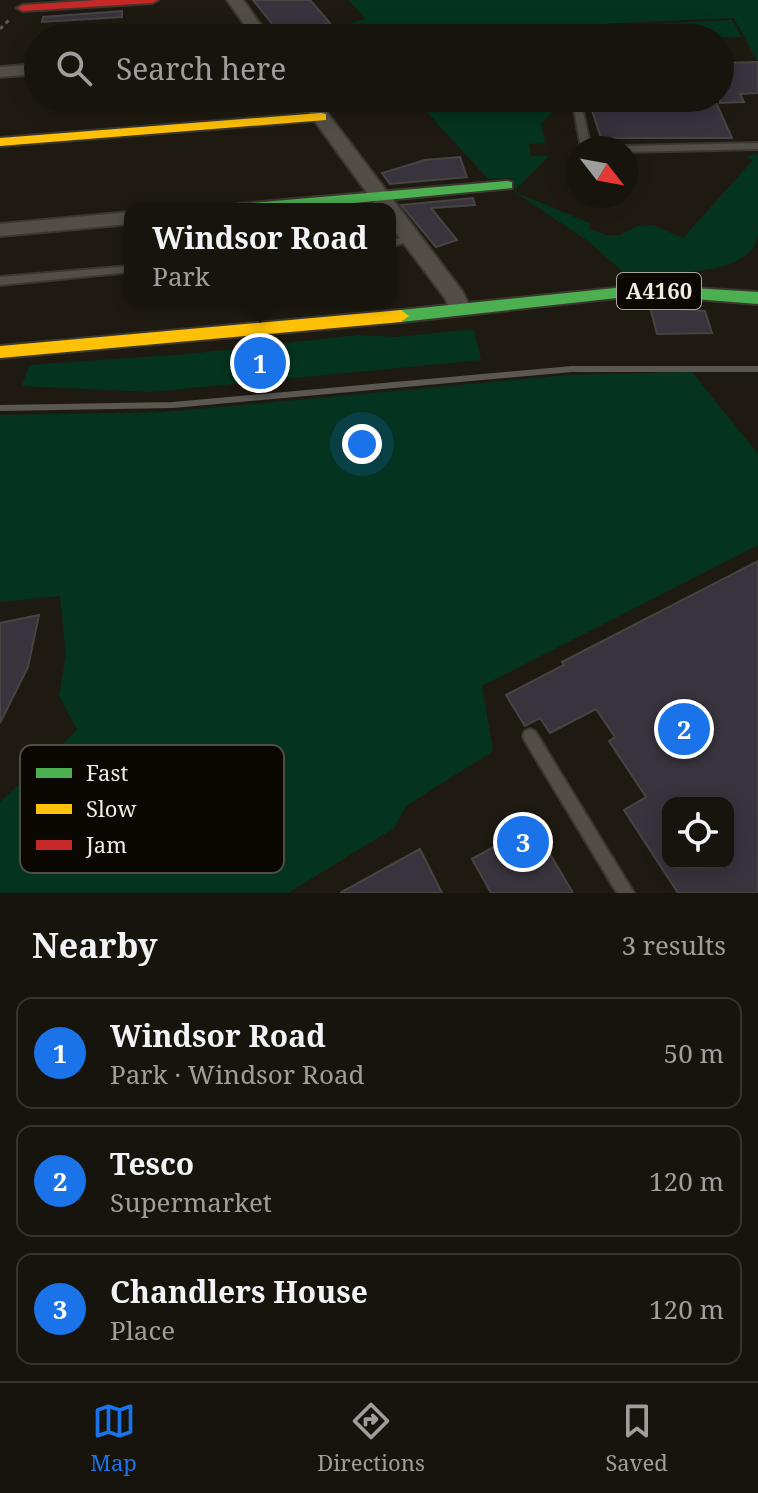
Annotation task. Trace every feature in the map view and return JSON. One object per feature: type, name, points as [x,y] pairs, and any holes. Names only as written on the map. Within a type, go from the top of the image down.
[{"type":"street","points":[[23,8],[152,0]]},
{"type":"street","points":[[235,0],[252,24]]},
{"type":"street","points":[[0,72],[24,70]]},
{"type":"street","points":[[317,112],[384,203]]},
{"type":"street","points":[[0,142],[321,117]]},
{"type":"street","points":[[396,204],[507,185]]},
{"type":"street","points":[[0,230],[124,219]]},
{"type":"street","points":[[400,241],[455,296],[460,309]]},
{"type":"street","name":"A4160","points":[[0,352],[644,290],[758,298]]},
{"type":"lane","points":[[579,112],[584,136]]},
{"type":"lane","points":[[638,149],[758,146]]},
{"type":"lane","points":[[0,281],[124,270]]},
{"type":"lane","points":[[530,736],[626,893]]},
{"type":"green space","points":[[349,0],[758,0],[758,62],[734,18],[598,24],[350,23],[365,19]]},
{"type":"green space","points":[[732,20],[742,37],[734,37],[734,24],[663,23]]},
{"type":"green space","points":[[427,112],[553,112],[541,123],[545,143],[529,144],[531,156],[549,156],[516,189],[517,193],[590,223],[589,229],[606,235],[620,235],[637,226],[653,225],[683,238],[753,160],[745,156],[758,154],[758,235],[751,250],[721,267],[624,273],[588,241],[516,193],[512,178],[488,179]]},
{"type":"green space","points":[[474,329],[481,360],[150,392],[22,386],[29,365],[188,354],[358,335],[396,337]]},
{"type":"green space","points":[[692,372],[758,454],[758,545],[482,686],[493,751],[406,806],[394,828],[288,893],[0,893],[0,802],[20,783],[20,873],[284,873],[284,745],[61,745],[77,730],[59,695],[66,655],[60,596],[0,602],[0,415],[165,412],[567,375]]},
{"type":"building","points":[[253,0],[310,0],[330,23],[326,24],[272,24]]},
{"type":"building","points":[[122,11],[122,17],[42,22],[43,17]]},
{"type":"building","points":[[758,62],[758,93],[740,94],[744,102],[734,102],[734,63]]},
{"type":"building","points":[[593,112],[720,112],[732,138],[600,136]]},
{"type":"building","points":[[460,157],[467,177],[390,184],[382,173],[425,160]]},
{"type":"building","points":[[473,198],[475,205],[431,208],[457,240],[436,247],[401,205]]},
{"type":"building","points":[[650,307],[705,311],[712,333],[657,334]]},
{"type":"building","points":[[758,561],[758,893],[678,893],[662,869],[734,869],[734,797],[662,797],[662,868],[624,810],[646,797],[609,741],[615,737],[596,709],[550,733],[540,718],[525,726],[506,695],[564,665],[562,662]]},
{"type":"building","points":[[39,615],[28,667],[0,723],[0,623]]},
{"type":"building","points":[[533,825],[573,893],[491,893],[472,859]]},
{"type":"building","points":[[420,849],[442,893],[340,893]]},
{"type":"railway","points":[[0,408],[173,405],[572,369],[758,369]]},
{"type":"traffic: fast","points":[[305,203],[507,185]]},
{"type":"traffic: fast","points":[[401,316],[644,290],[758,298]]},
{"type":"traffic: slow","points":[[0,142],[321,117]]},
{"type":"traffic: slow","points":[[0,352],[401,316]]},
{"type":"traffic: jam","points":[[23,8],[152,0]]},
{"type":"place","name":"Windsor Road","points":[[260,363]]},
{"type":"place","name":"Tesco","points":[[684,729]]},
{"type":"place","name":"Chandlers House","points":[[523,842]]}]
